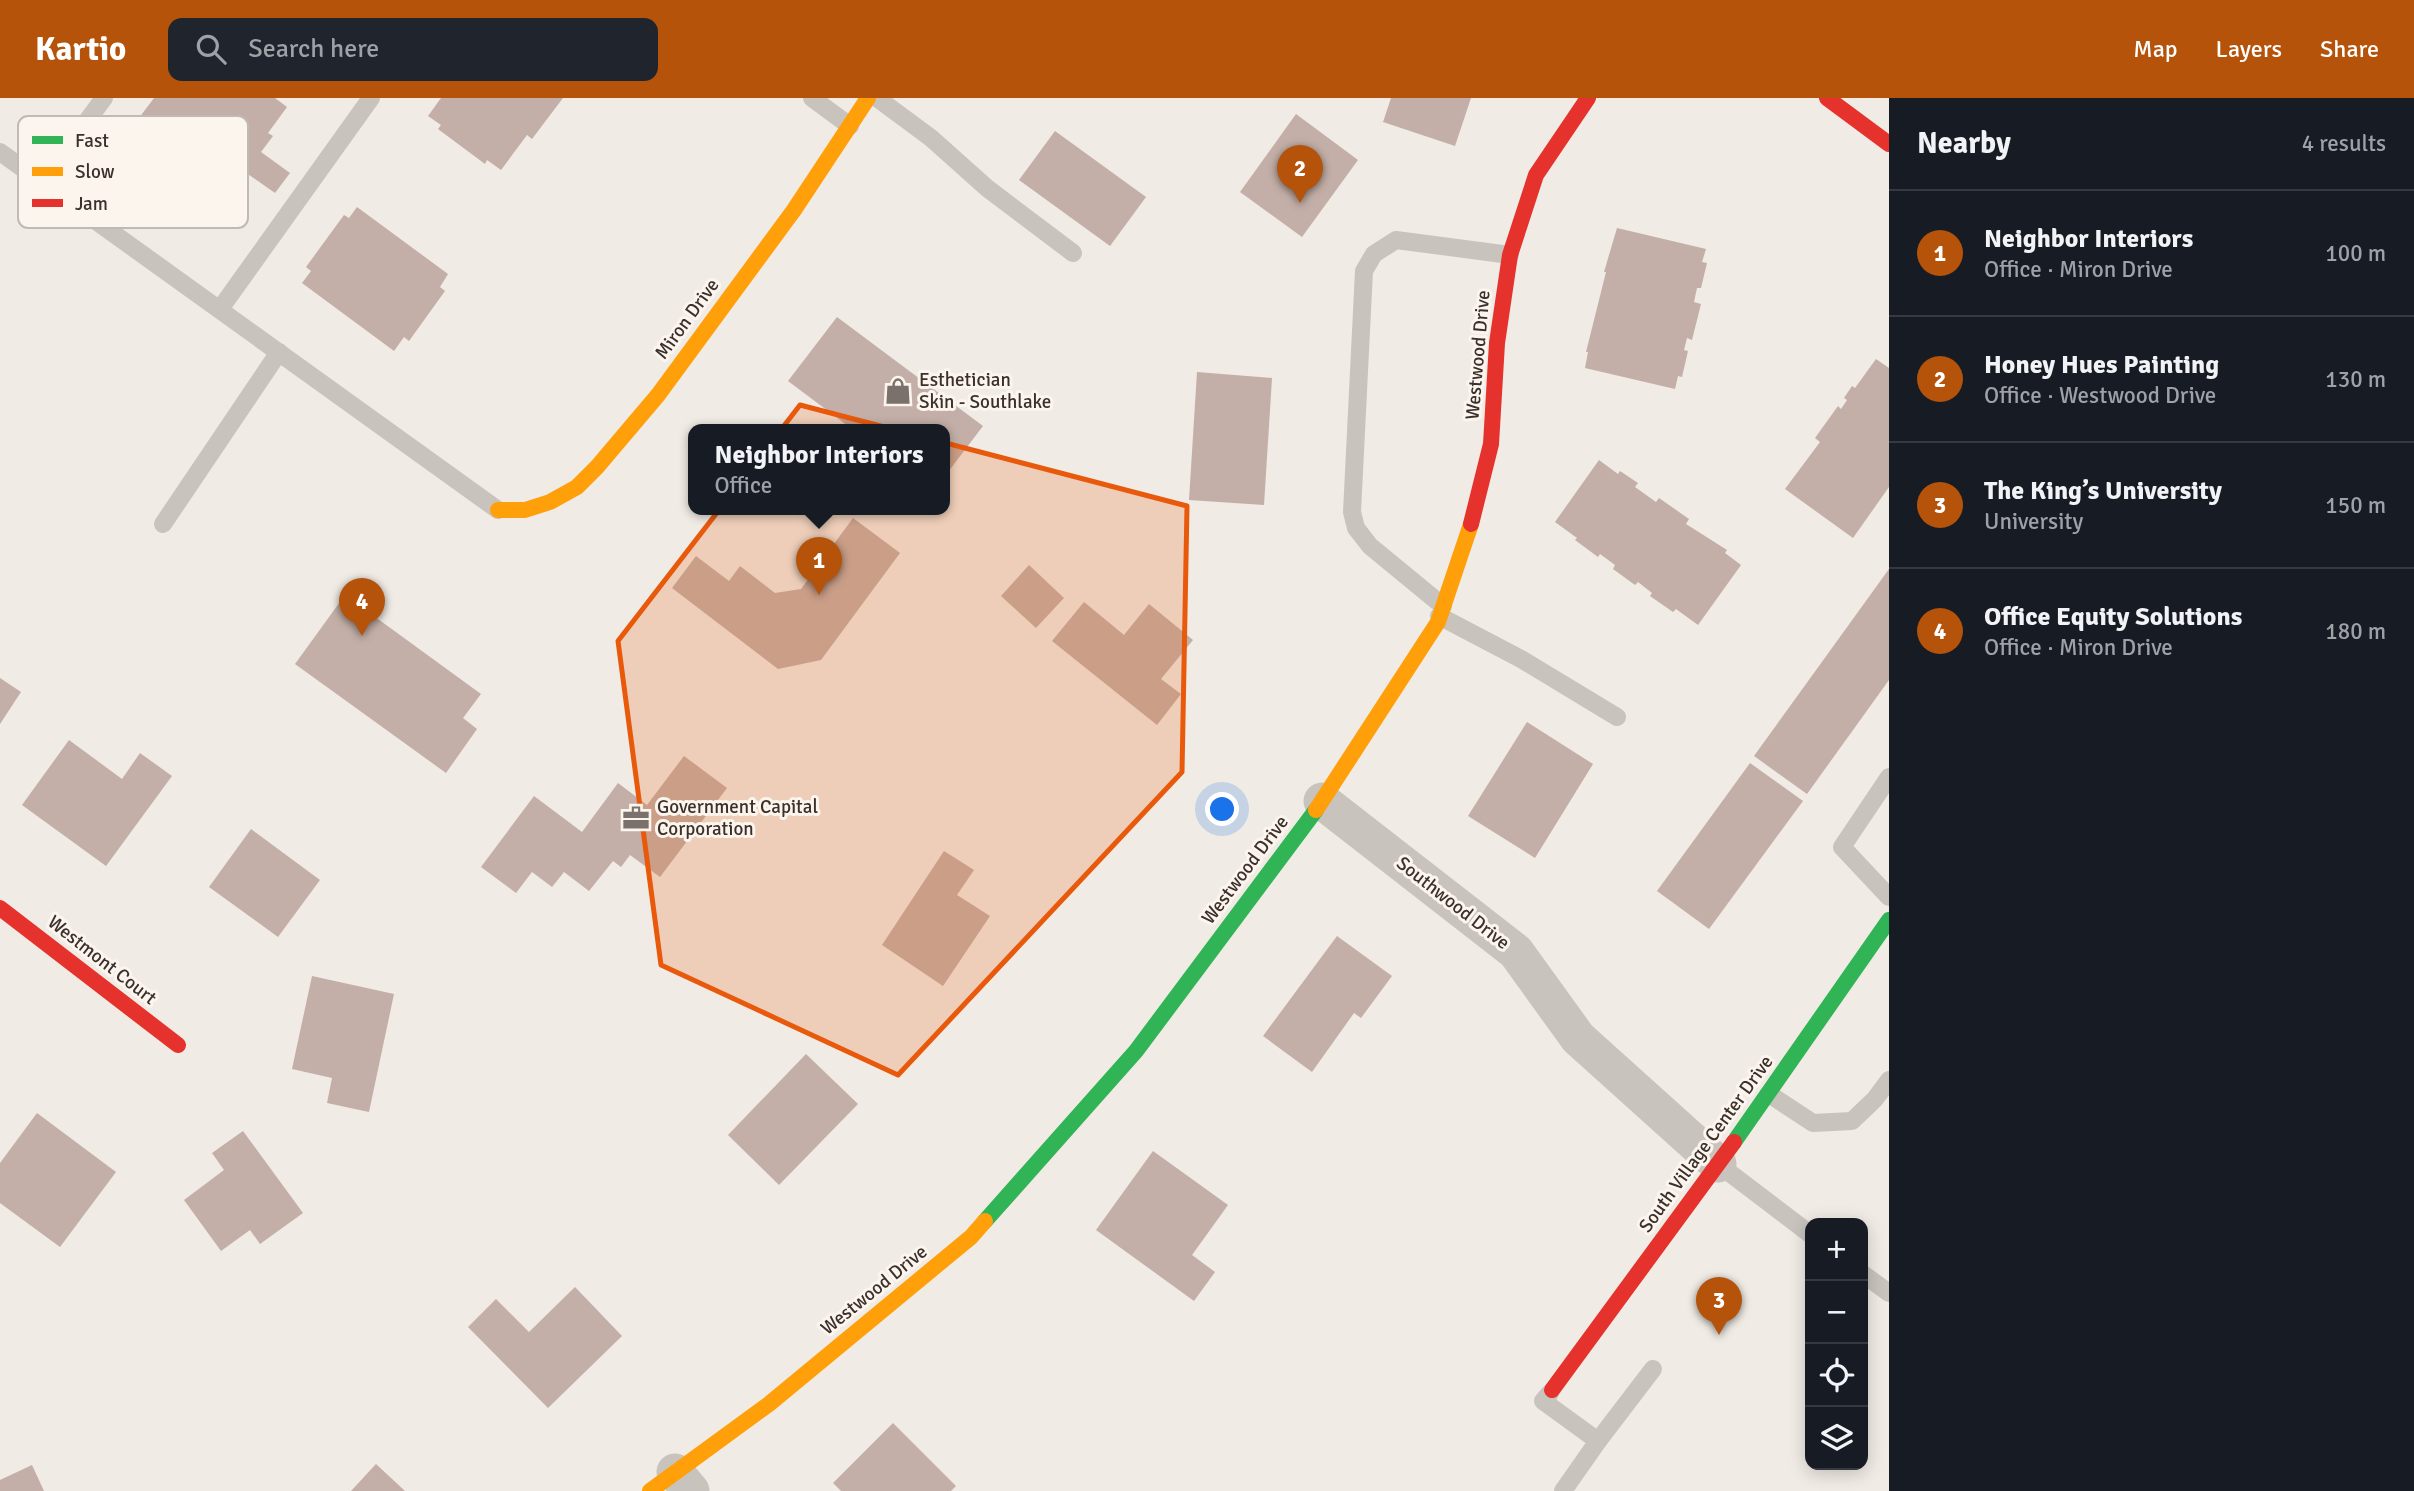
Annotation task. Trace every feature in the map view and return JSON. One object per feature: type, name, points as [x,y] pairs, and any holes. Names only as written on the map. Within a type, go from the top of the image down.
[{"type":"street","name":"Miron Drive","points":[[498,510],[526,510],[550,502],[577,486],[597,467],[666,384],[794,210],[868,98]]},
{"type":"street","name":"Westwood Drive","points":[[672,1485],[971,1237],[1136,1051],[1322,802],[1441,611],[1475,512],[1491,444],[1497,343],[1510,255],[1536,176],[1588,98]]},
{"type":"street","points":[[1826,98],[1889,144]]},
{"type":"street","name":"Southwood Drive","points":[[1322,802],[1516,952],[1578,1038],[1718,1164]]},
{"type":"street","name":"Westmont Court","points":[[0,908],[178,1045]]},
{"type":"street","name":"South Village Center Drive","points":[[1552,1390],[1769,1094],[1889,920]]},
{"type":"lane","points":[[91,116],[104,98]]},
{"type":"lane","points":[[220,309],[371,98]]},
{"type":"lane","points":[[812,98],[850,126]]},
{"type":"lane","points":[[877,98],[931,138],[987,188],[1073,253]]},
{"type":"lane","points":[[0,152],[18,165]]},
{"type":"lane","points":[[106,228],[498,510]]},
{"type":"lane","points":[[1510,255],[1396,240],[1374,254],[1364,271],[1352,512],[1356,528],[1370,546],[1441,611],[1617,717]]},
{"type":"lane","points":[[163,524],[279,352]]},
{"type":"lane","points":[[1889,776],[1842,846],[1889,897]]},
{"type":"lane","points":[[1769,1094],[1814,1123],[1852,1121],[1875,1100],[1889,1080]]},
{"type":"lane","points":[[1718,1164],[1805,1230]]},
{"type":"lane","points":[[1868,1278],[1889,1293]]},
{"type":"lane","points":[[1563,1491],[1653,1369]]},
{"type":"lane","points":[[1552,1390],[1544,1401],[1598,1441]]},
{"type":"highlighted area","points":[[800,405],[1187,506],[1182,772],[898,1075],[661,965],[618,641]]},
{"type":"building","points":[[154,98],[275,98],[287,107],[268,133],[273,136],[261,152],[290,173],[275,193],[248,174],[248,116],[140,116]]},
{"type":"building","points":[[441,98],[563,98],[532,139],[527,135],[501,170],[487,160],[485,164],[438,129],[441,125],[428,116]]},
{"type":"building","points":[[1391,98],[1471,98],[1455,146],[1383,122]]},
{"type":"building","points":[[1296,114],[1358,160],[1302,237],[1240,192]]},
{"type":"building","points":[[1055,131],[1146,197],[1110,246],[1019,180]]},
{"type":"building","points":[[357,207],[448,274],[440,287],[445,291],[409,341],[404,337],[394,351],[302,283],[311,271],[306,267],[344,215],[349,218]]},
{"type":"building","points":[[1617,228],[1706,249],[1702,262],[1707,263],[1701,288],[1697,288],[1694,302],[1701,304],[1692,340],[1687,338],[1684,350],[1688,351],[1682,377],[1678,376],[1675,389],[1585,368],[1586,352],[1604,272]]},
{"type":"building","points":[[837,317],[983,426],[950,469],[950,424],[845,424],[788,381]]},
{"type":"building","points":[[1876,359],[1889,368],[1889,487],[1853,538],[1785,489],[1820,442],[1815,438],[1838,406],[1841,409],[1852,386],[1855,388]]},
{"type":"building","points":[[1197,372],[1272,378],[1264,505],[1189,500]]},
{"type":"building","points":[[1599,460],[1618,474],[1620,471],[1638,483],[1635,487],[1656,502],[1659,498],[1689,519],[1686,524],[1727,550],[1725,553],[1741,565],[1698,625],[1676,609],[1673,612],[1650,596],[1652,593],[1638,582],[1635,585],[1613,569],[1615,565],[1600,554],[1598,557],[1555,522]]},
{"type":"building","points":[[853,518],[900,553],[821,660],[778,669],[672,588],[696,556],[729,581],[740,566],[775,593],[801,589]]},
{"type":"building","points":[[1029,565],[1064,598],[1036,628],[1001,596]]},
{"type":"building","points":[[1889,569],[1889,680],[1807,794],[1754,756]]},
{"type":"building","points":[[345,595],[481,694],[463,718],[477,729],[446,773],[295,664]]},
{"type":"building","points":[[1084,602],[1124,635],[1149,604],[1193,640],[1161,679],[1181,694],[1157,725],[1052,641]]},
{"type":"building","points":[[0,678],[21,692],[0,724]]},
{"type":"building","points":[[1527,722],[1593,764],[1535,858],[1468,816]]},
{"type":"building","points":[[69,740],[122,779],[140,753],[172,776],[106,866],[22,805]]},
{"type":"building","points":[[684,756],[727,788],[660,877],[630,855],[621,867],[613,861],[589,891],[564,872],[552,887],[532,872],[516,893],[481,867],[534,796],[582,832],[618,783],[647,805]]},
{"type":"building","points":[[1750,763],[1803,801],[1709,929],[1657,891]]},
{"type":"building","points":[[251,829],[320,880],[278,937],[209,887]]},
{"type":"building","points":[[944,851],[974,870],[957,895],[990,916],[943,986],[882,945]]},
{"type":"building","points":[[1337,936],[1392,976],[1361,1018],[1354,1013],[1312,1072],[1263,1036]]},
{"type":"building","points":[[312,976],[394,994],[369,1112],[327,1103],[332,1078],[292,1069]]},
{"type":"building","points":[[806,1054],[858,1104],[779,1185],[728,1135]]},
{"type":"building","points":[[37,1113],[116,1172],[60,1247],[0,1203],[0,1163]]},
{"type":"building","points":[[243,1131],[303,1213],[260,1244],[250,1230],[221,1251],[184,1200],[224,1170],[212,1153]]},
{"type":"building","points":[[1153,1151],[1228,1205],[1192,1255],[1215,1272],[1194,1301],[1096,1230]]},
{"type":"building","points":[[575,1287],[622,1336],[548,1408],[468,1327],[496,1299],[529,1332]]},
{"type":"building","points":[[893,1423],[956,1486],[951,1491],[841,1491],[833,1483]]},
{"type":"building","points":[[376,1464],[405,1491],[351,1491]]},
{"type":"building","points":[[32,1465],[44,1491],[0,1491],[0,1480]]},
{"type":"traffic: fast","points":[[985,1221],[1136,1051],[1316,810]]},
{"type":"traffic: fast","points":[[1734,1142],[1889,920]]},
{"type":"traffic: slow","points":[[498,510],[525,510],[550,502],[577,487],[597,467],[658,395],[794,210],[868,98]]},
{"type":"traffic: slow","points":[[1316,810],[1438,622],[1471,524]]},
{"type":"traffic: slow","points":[[650,1491],[769,1404],[971,1237],[985,1221]]},
{"type":"traffic: jam","points":[[1471,524],[1491,444],[1497,343],[1510,255],[1536,175],[1588,98]]},
{"type":"traffic: jam","points":[[1827,98],[1889,144]]},
{"type":"traffic: jam","points":[[0,908],[178,1045]]},
{"type":"traffic: jam","points":[[1552,1390],[1734,1142]]},
{"type":"place","name":"Honey Hues Painting","points":[[1300,203]]},
{"type":"place","name":"Esthetician Skin - Southlake","points":[[898,391]]},
{"type":"place","name":"Neighbor Interiors","points":[[819,595]]},
{"type":"place","name":"Office Equity Solutions","points":[[362,636]]},
{"type":"place","name":"Government Capital Corporation","points":[[636,818]]},
{"type":"place","name":"The King’s University","points":[[1719,1335]]}]
